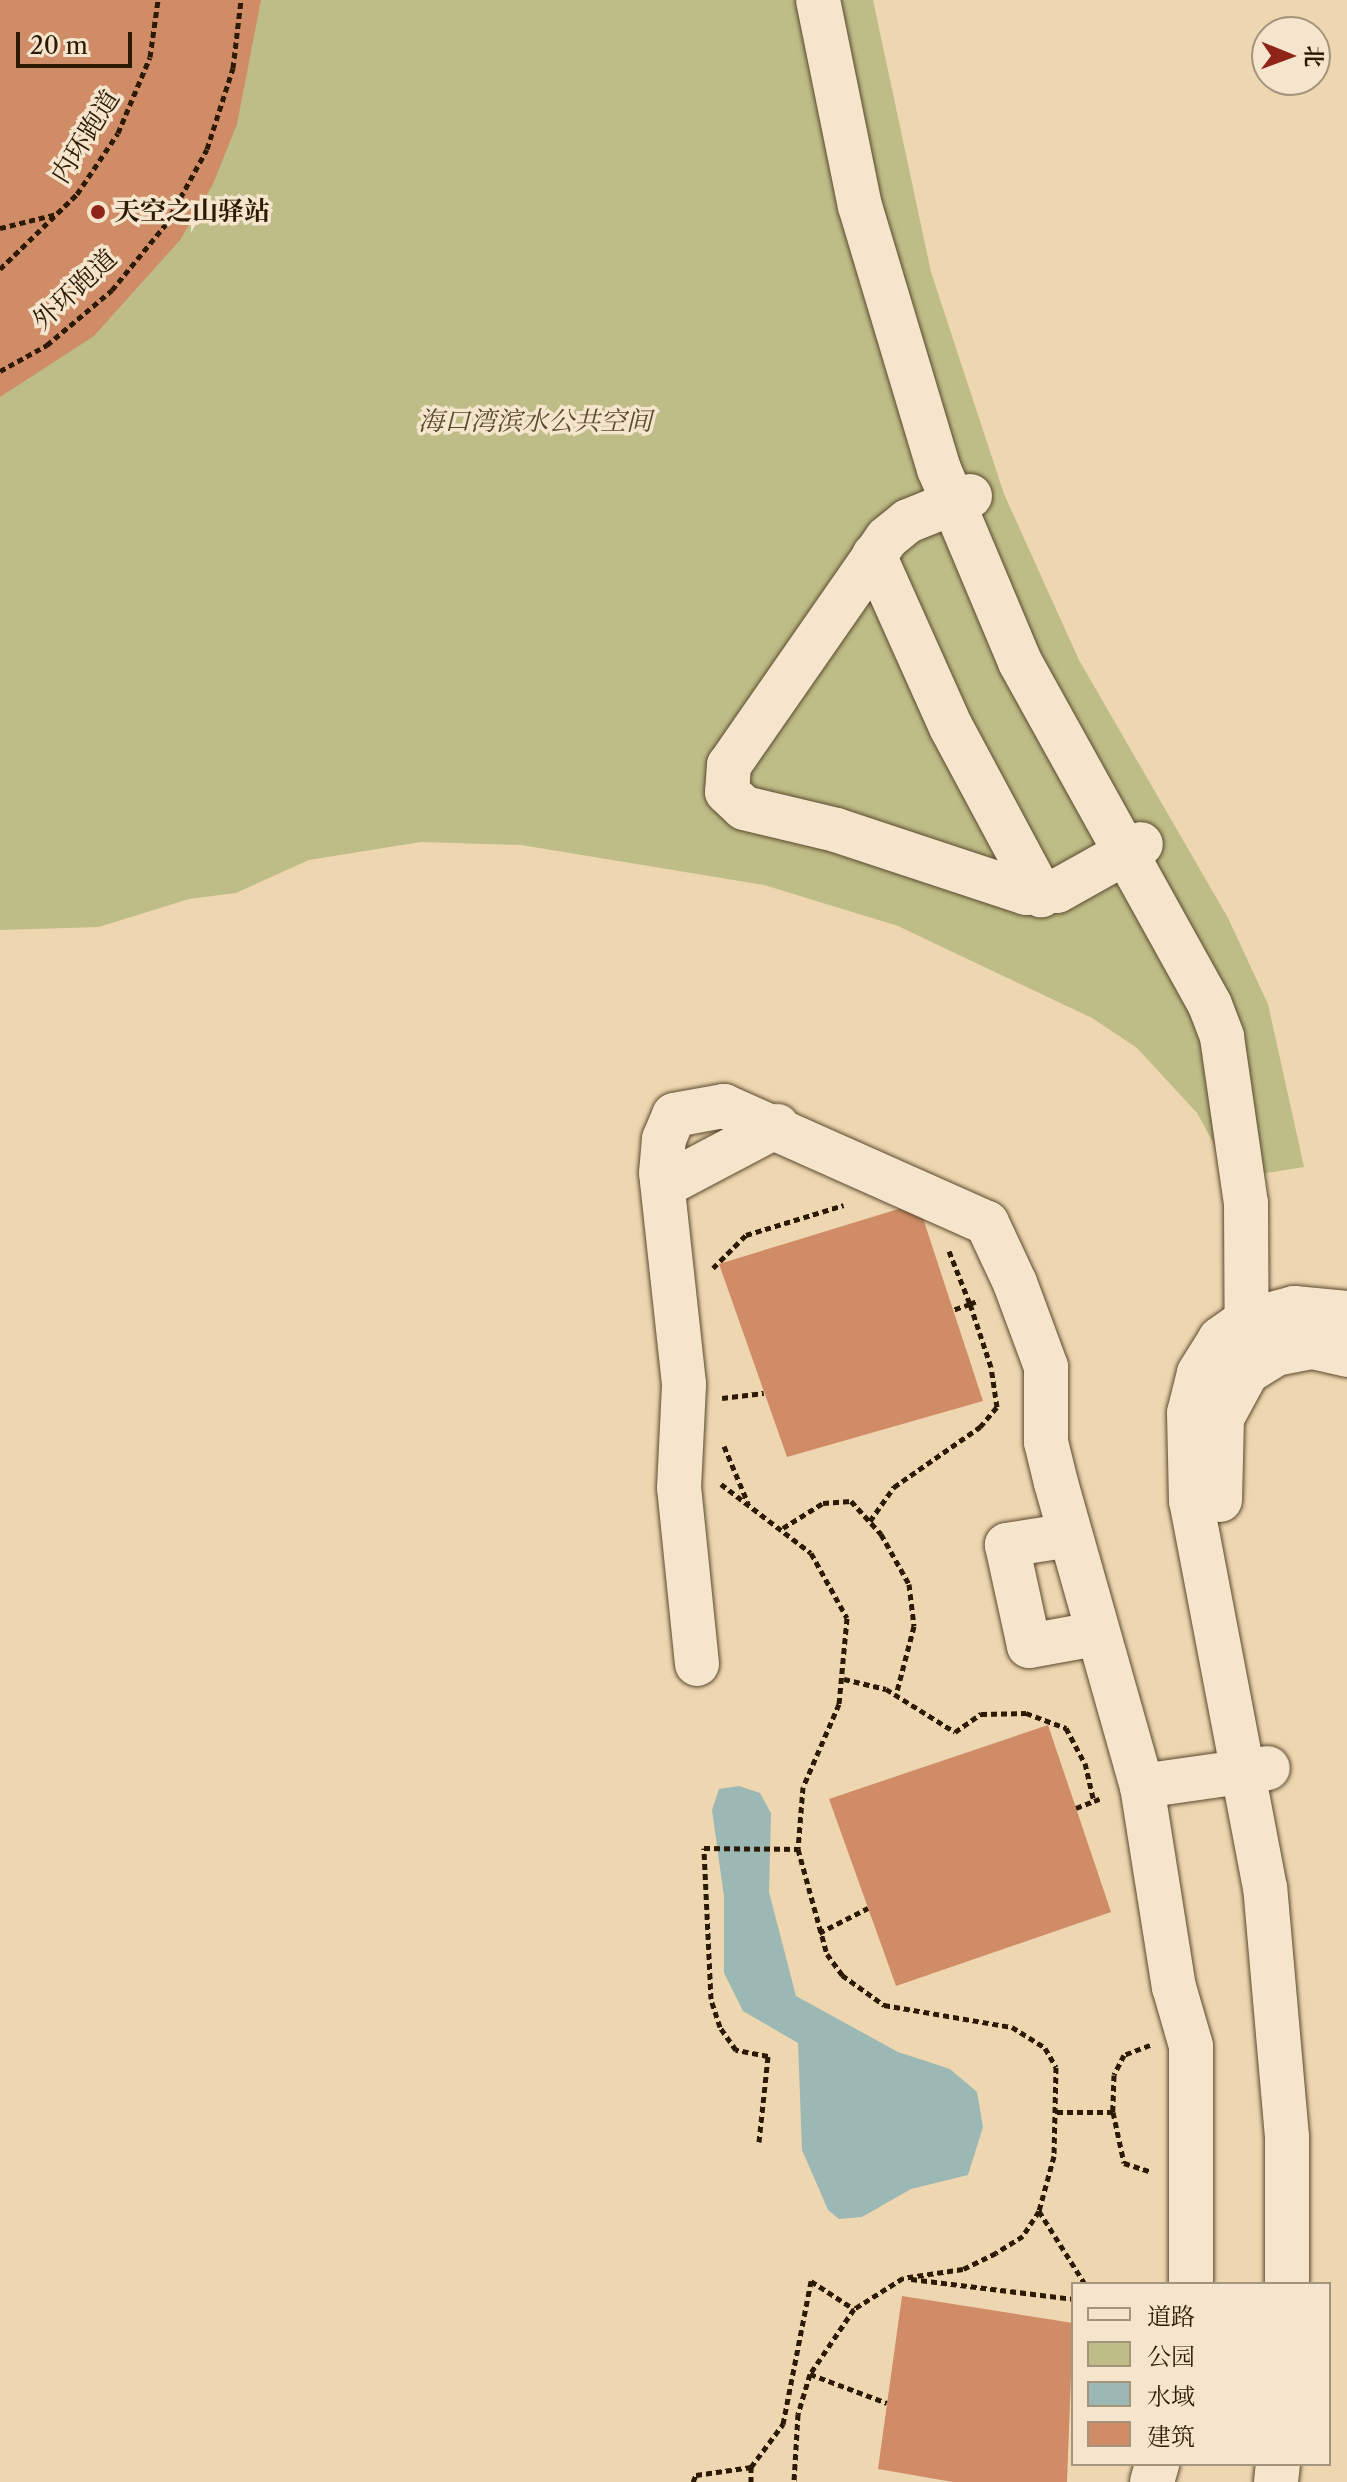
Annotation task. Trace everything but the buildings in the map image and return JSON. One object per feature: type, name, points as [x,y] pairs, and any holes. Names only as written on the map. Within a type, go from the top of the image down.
[{"type":"street","points":[[818,0],[880,282],[962,499],[1132,848],[1225,996],[1254,1076],[1274,1200],[1261,1339]]},
{"type":"street","points":[[837,0],[888,243],[962,499]]},
{"type":"street","points":[[962,499],[908,521],[874,555],[729,765],[727,792],[744,808],[1041,895],[1132,848]]},
{"type":"street","points":[[874,555],[951,727],[1041,895]]},
{"type":"street","points":[[697,1664],[679,1488],[701,1446],[684,1384],[663,1186],[664,1139],[674,1115],[724,1106],[777,1126],[987,1223],[1015,1283],[1046,1367],[1046,1442],[1095,1634],[1142,1786],[1174,1987],[1191,2046],[1191,2282]]},
{"type":"street","points":[[663,1186],[777,1126]]},
{"type":"street","points":[[1261,1339],[1347,1313]]},
{"type":"street","points":[[1308,2282],[1296,1993],[1257,1770],[1204,1570],[1188,1456],[1199,1373],[1220,1339],[1261,1339],[1347,1355]]},
{"type":"street","points":[[1070,1535],[1007,1545],[1029,1646],[1095,1634]]},
{"type":"street","points":[[1142,1786],[1257,1770]]},
{"type":"street","points":[[1257,1770],[1278,2004],[1287,2282]]},
{"type":"path","name":"内环跑道","points":[[0,269],[59,213],[118,133],[150,57],[158,0]]},
{"type":"path","name":"外环跑道","points":[[0,371],[47,345],[112,290],[166,224],[207,149],[233,68],[241,0]]},
{"type":"path","points":[[0,228],[59,213]]},
{"type":"path","points":[[703,1281],[746,1235],[848,1204]]},
{"type":"path","points":[[870,1521],[894,1487],[980,1427],[997,1407],[991,1367],[946,1241]]},
{"type":"path","points":[[953,1310],[1015,1283]]},
{"type":"path","points":[[714,1388],[723,1397]]},
{"type":"path","points":[[723,1397],[764,1393]]},
{"type":"path","points":[[719,1406],[723,1397]]},
{"type":"path","points":[[701,1446],[748,1504],[783,1528],[811,1553],[847,1618],[844,1679],[830,1729],[803,1787],[798,1849],[819,1933],[842,1975],[884,2005],[1030,2035],[1056,2067],[1057,2112],[1039,2211],[1023,2236],[996,2253],[963,2269],[903,2278],[854,2309],[810,2374],[798,2414],[794,2482]]},
{"type":"path","points":[[701,1446],[748,1504]]},
{"type":"path","points":[[783,1528],[823,1503],[851,1501],[870,1521],[909,1584],[914,1626],[896,1695]]},
{"type":"path","points":[[844,1679],[896,1695],[955,1732],[981,1714],[1026,1713],[1066,1728],[1085,1763],[1094,1801]]},
{"type":"path","points":[[1076,1808],[1142,1786]]},
{"type":"path","points":[[759,2142],[768,2056],[736,2050],[720,2027],[711,1999],[704,1848],[798,1849]]},
{"type":"path","points":[[819,1933],[868,1908]]},
{"type":"path","points":[[1191,2046],[1149,2045],[1124,2055],[1114,2075],[1113,2112],[1124,2163],[1143,2171],[1192,2173]]},
{"type":"path","points":[[1057,2112],[1113,2112]]},
{"type":"path","points":[[1039,2211],[1084,2282]]},
{"type":"path","points":[[903,2278],[1071,2299]]},
{"type":"path","points":[[751,2482],[751,2467],[786,2416],[811,2281],[854,2309]]},
{"type":"path","points":[[810,2374],[887,2403]]},
{"type":"path","points":[[693,2482],[708,2471],[751,2467]]},
{"type":"green space","name":"海口湾滨水公共空间","points":[[0,0],[873,0],[931,272],[1004,494],[1079,660],[1228,918],[1268,1004],[1304,1167],[1222,1180],[1214,1144],[1197,1113],[1137,1048],[1092,1018],[898,926],[764,885],[521,845],[421,842],[309,860],[236,893],[189,899],[99,927],[0,930]]},
{"type":"water","points":[[739,1786],[760,1793],[771,1813],[769,1892],[796,1996],[898,2052],[950,2069],[977,2092],[983,2127],[968,2175],[911,2189],[862,2217],[839,2219],[828,2210],[802,2150],[798,2043],[743,2011],[724,1973],[724,1897],[712,1810],[719,1789]]},
{"type":"place","name":"天空之山驿站","points":[[98,212]]}]
